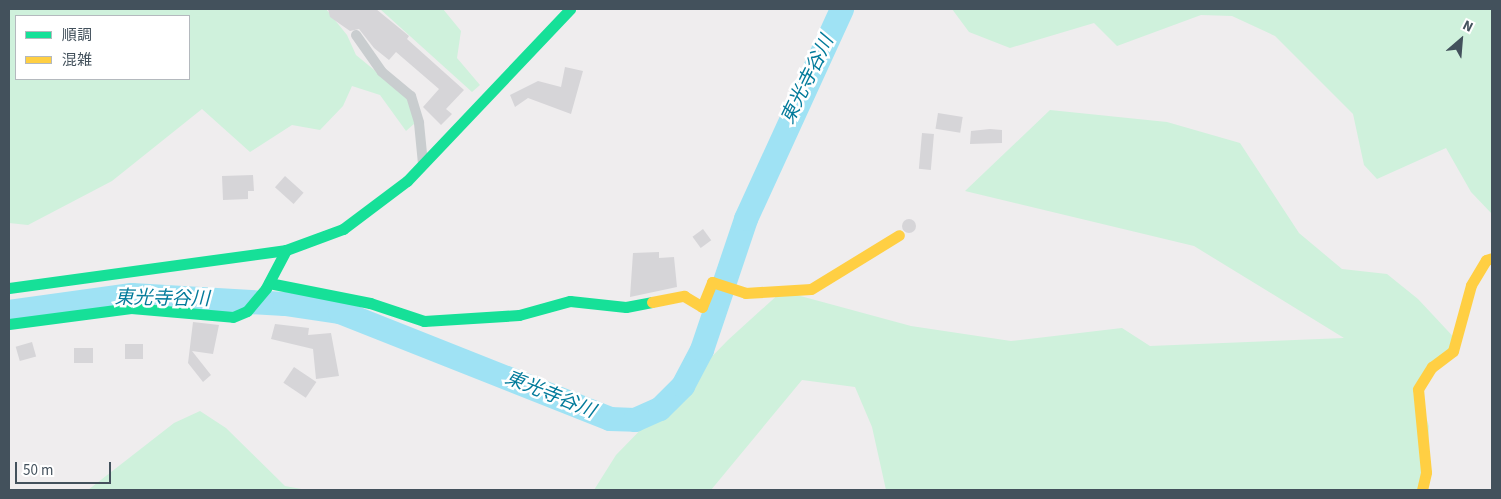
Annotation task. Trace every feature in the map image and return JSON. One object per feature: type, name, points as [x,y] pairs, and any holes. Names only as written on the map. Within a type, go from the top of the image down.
[{"type":"street","points":[[9,288],[55,284],[152,266],[286,250],[315,242],[367,215],[423,164],[570,9]]},
{"type":"street","points":[[356,35],[382,72],[411,96],[419,124],[423,164]]},
{"type":"street","points":[[267,285],[370,302],[424,321],[519,315],[570,300],[626,307],[684,296],[702,307],[712,282],[745,294],[811,290],[838,269],[899,235]]},
{"type":"street","points":[[9,324],[131,308],[232,317],[247,311],[267,285],[286,250]]},
{"type":"street","points":[[1422,490],[1426,472],[1418,389],[1432,367],[1452,350],[1471,285],[1482,265],[1492,258]]},
{"type":"green space","points":[[9,9],[326,9],[347,35],[356,55],[407,97],[415,123],[406,131],[380,95],[352,86],[343,106],[320,130],[292,125],[250,152],[202,109],[112,181],[28,225],[9,223]]},
{"type":"green space","points":[[380,9],[443,9],[461,31],[457,58],[480,85],[472,92]]},
{"type":"green space","points":[[952,9],[1492,9],[1492,214],[1471,192],[1446,148],[1377,179],[1364,165],[1353,114],[1275,36],[1232,16],[1201,15],[1117,46],[1094,23],[1010,48],[969,32]]},
{"type":"green space","points":[[1050,110],[1167,122],[1240,143],[1299,233],[1342,269],[1387,274],[1418,299],[1461,345],[1415,385],[1429,426],[1427,490],[886,490],[872,427],[855,387],[802,380],[711,490],[594,490],[616,455],[728,340],[782,291],[911,326],[1011,341],[1122,328],[1150,346],[1344,338],[1194,246],[965,191]]},
{"type":"green space","points":[[200,411],[226,428],[285,486],[307,490],[88,490],[174,423]]},
{"type":"building","points":[[328,9],[376,9],[409,36],[407,39],[464,90],[446,109],[452,114],[441,125],[423,107],[439,89],[396,52],[389,60],[374,48],[359,29],[350,31],[330,17]]},
{"type":"building","points":[[565,67],[583,71],[571,114],[528,98],[515,107],[510,95],[538,81],[561,87]]},
{"type":"building","points":[[938,113],[963,117],[960,133],[935,129]]},
{"type":"building","points":[[1002,130],[1002,143],[970,144],[971,131]]},
{"type":"building","points":[[922,133],[934,134],[931,170],[919,169]]},
{"type":"building","points":[[253,175],[254,191],[248,191],[248,199],[223,200],[222,176]]},
{"type":"building","points":[[285,176],[304,193],[294,204],[275,187]]},
{"type":"building","points":[[909,219],[914,221],[916,226],[914,231],[909,233],[904,231],[902,226],[904,221]]},
{"type":"building","points":[[703,229],[711,240],[701,248],[692,237]]},
{"type":"building","points":[[659,252],[659,258],[674,257],[677,287],[630,297],[633,253]]},
{"type":"building","points":[[193,322],[219,325],[213,354],[192,351],[211,375],[203,382],[188,363]]},
{"type":"building","points":[[275,324],[309,328],[308,335],[331,333],[339,376],[316,379],[313,349],[271,339]]},
{"type":"building","points":[[32,342],[36,356],[20,361],[16,347]]},
{"type":"building","points":[[125,344],[143,344],[143,359],[125,359]]},
{"type":"building","points":[[74,348],[93,348],[93,363],[74,363]]},
{"type":"building","points":[[294,367],[316,382],[306,398],[283,383]]},
{"type":"waterway","name":"東光寺谷川","points":[[9,312],[132,295],[285,304],[340,312],[610,419],[635,420],[660,409],[683,386],[702,350],[746,219],[842,9]]},
{"type":"traffic: fast","points":[[9,288],[286,250],[343,229],[407,181],[570,9]]},
{"type":"traffic: fast","points":[[9,324],[131,308],[233,317],[247,311],[266,288],[286,250]]},
{"type":"traffic: fast","points":[[269,283],[370,303],[424,321],[519,315],[570,301],[626,307],[652,302]]},
{"type":"traffic: slow","points":[[652,302],[684,296],[702,307],[712,282],[745,293],[811,289],[899,235]]},
{"type":"traffic: slow","points":[[1422,490],[1426,472],[1418,389],[1432,367],[1453,351],[1471,285],[1486,260],[1492,258]]}]
